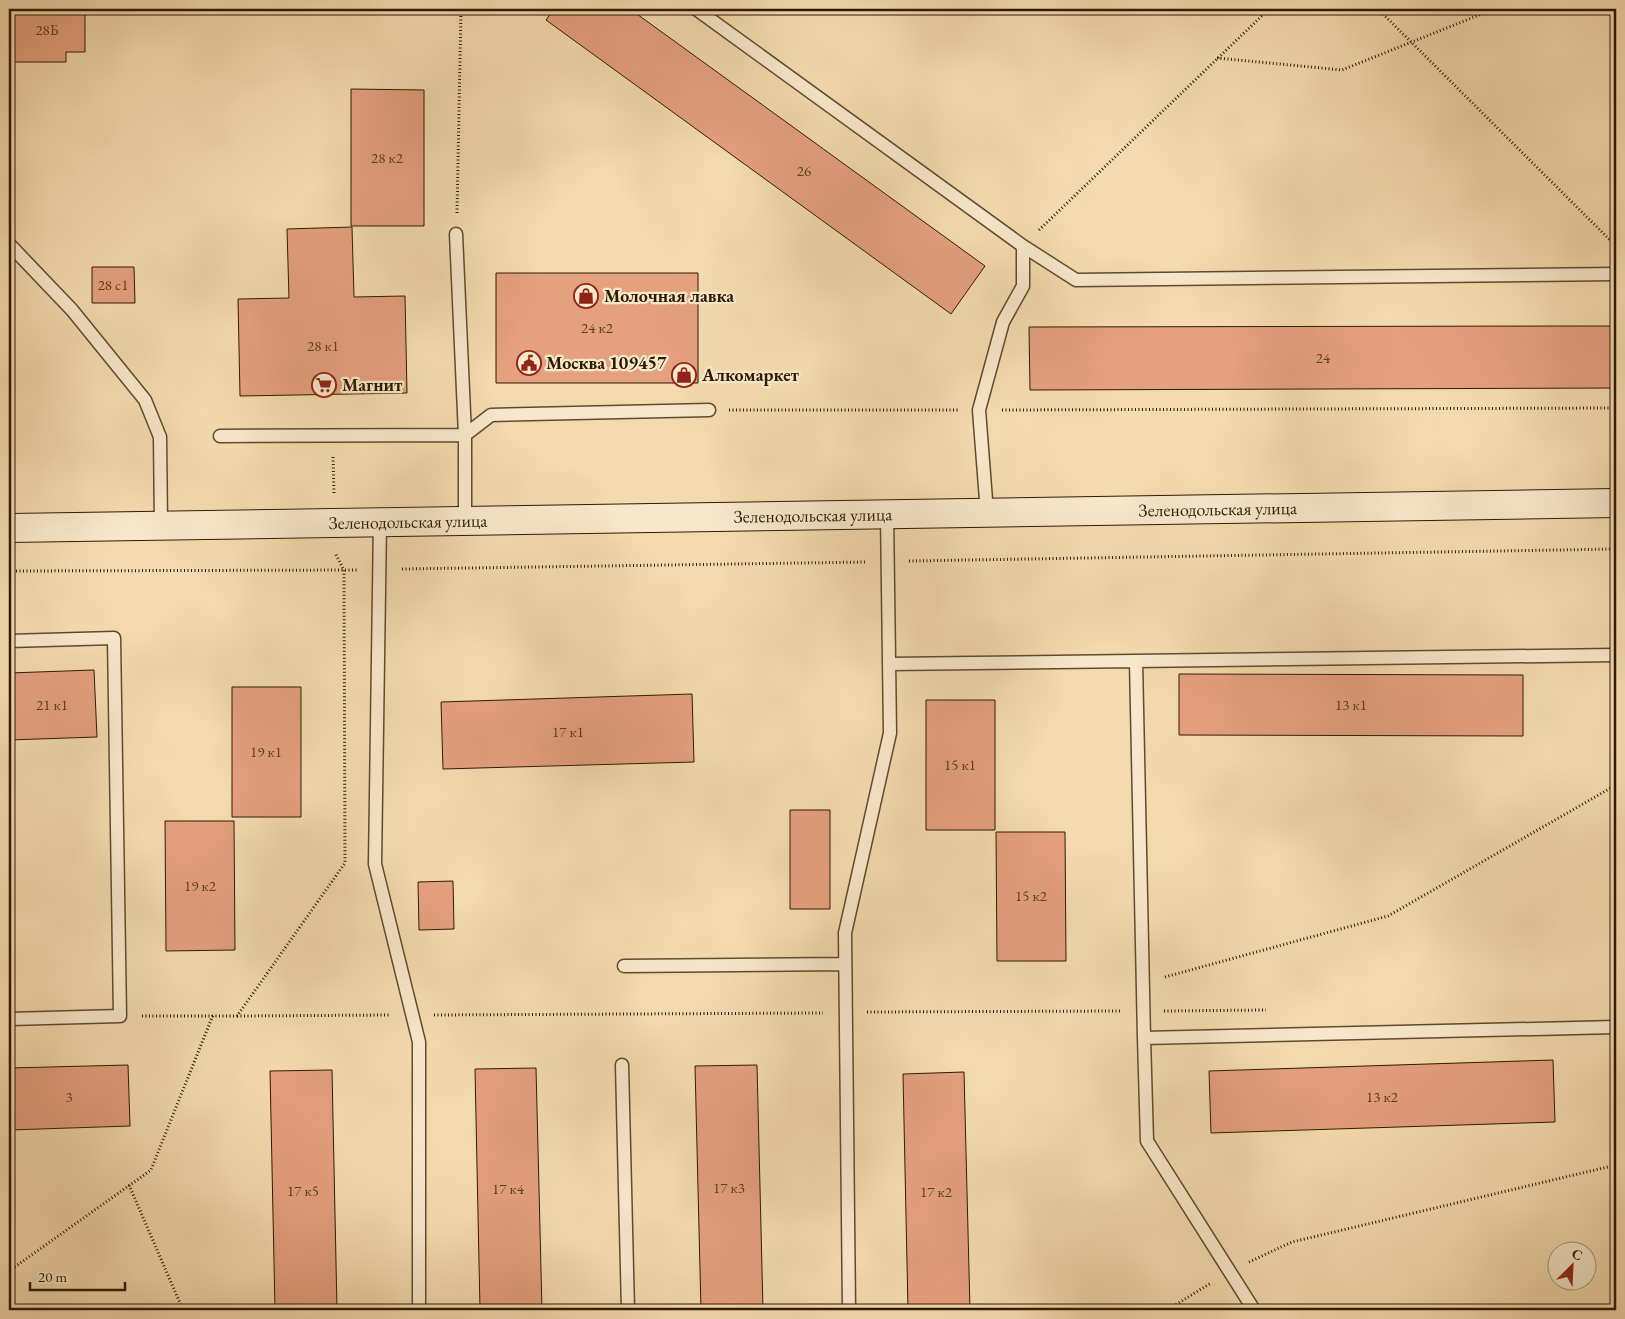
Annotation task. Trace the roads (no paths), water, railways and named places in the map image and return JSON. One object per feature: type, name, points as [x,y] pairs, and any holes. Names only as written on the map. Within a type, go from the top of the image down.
[{"type":"street","name":"Зеленодольская улица","points":[[9,528],[1616,503]]},
{"type":"lane","points":[[696,9],[1023,246],[1076,280],[1616,274]]},
{"type":"lane","points":[[456,234],[465,435],[465,521]]},
{"type":"lane","points":[[9,244],[72,310],[146,400],[160,437],[161,525]]},
{"type":"lane","points":[[987,512],[979,410],[1003,322],[1023,286],[1023,246]]},
{"type":"lane","points":[[220,436],[465,435],[491,415],[709,410]]},
{"type":"lane","points":[[849,1310],[845,933],[890,733],[887,514]]},
{"type":"lane","points":[[380,522],[375,864],[420,1042],[419,1310]]},
{"type":"lane","points":[[9,641],[114,638],[120,1016],[9,1019]]},
{"type":"lane","points":[[889,664],[1616,655]]},
{"type":"lane","points":[[1136,661],[1147,1141],[1254,1310]]},
{"type":"lane","points":[[624,966],[845,964]]},
{"type":"lane","points":[[1144,1038],[1616,1027]]},
{"type":"lane","points":[[622,1065],[628,1310]]},
{"type":"place","name":"Молочная лавка","points":[[586,296]]},
{"type":"place","name":"Москва 109457","points":[[529,363]]},
{"type":"place","name":"Алкомаркет","points":[[684,375]]},
{"type":"place","name":"Магнит","points":[[324,385]]}]
